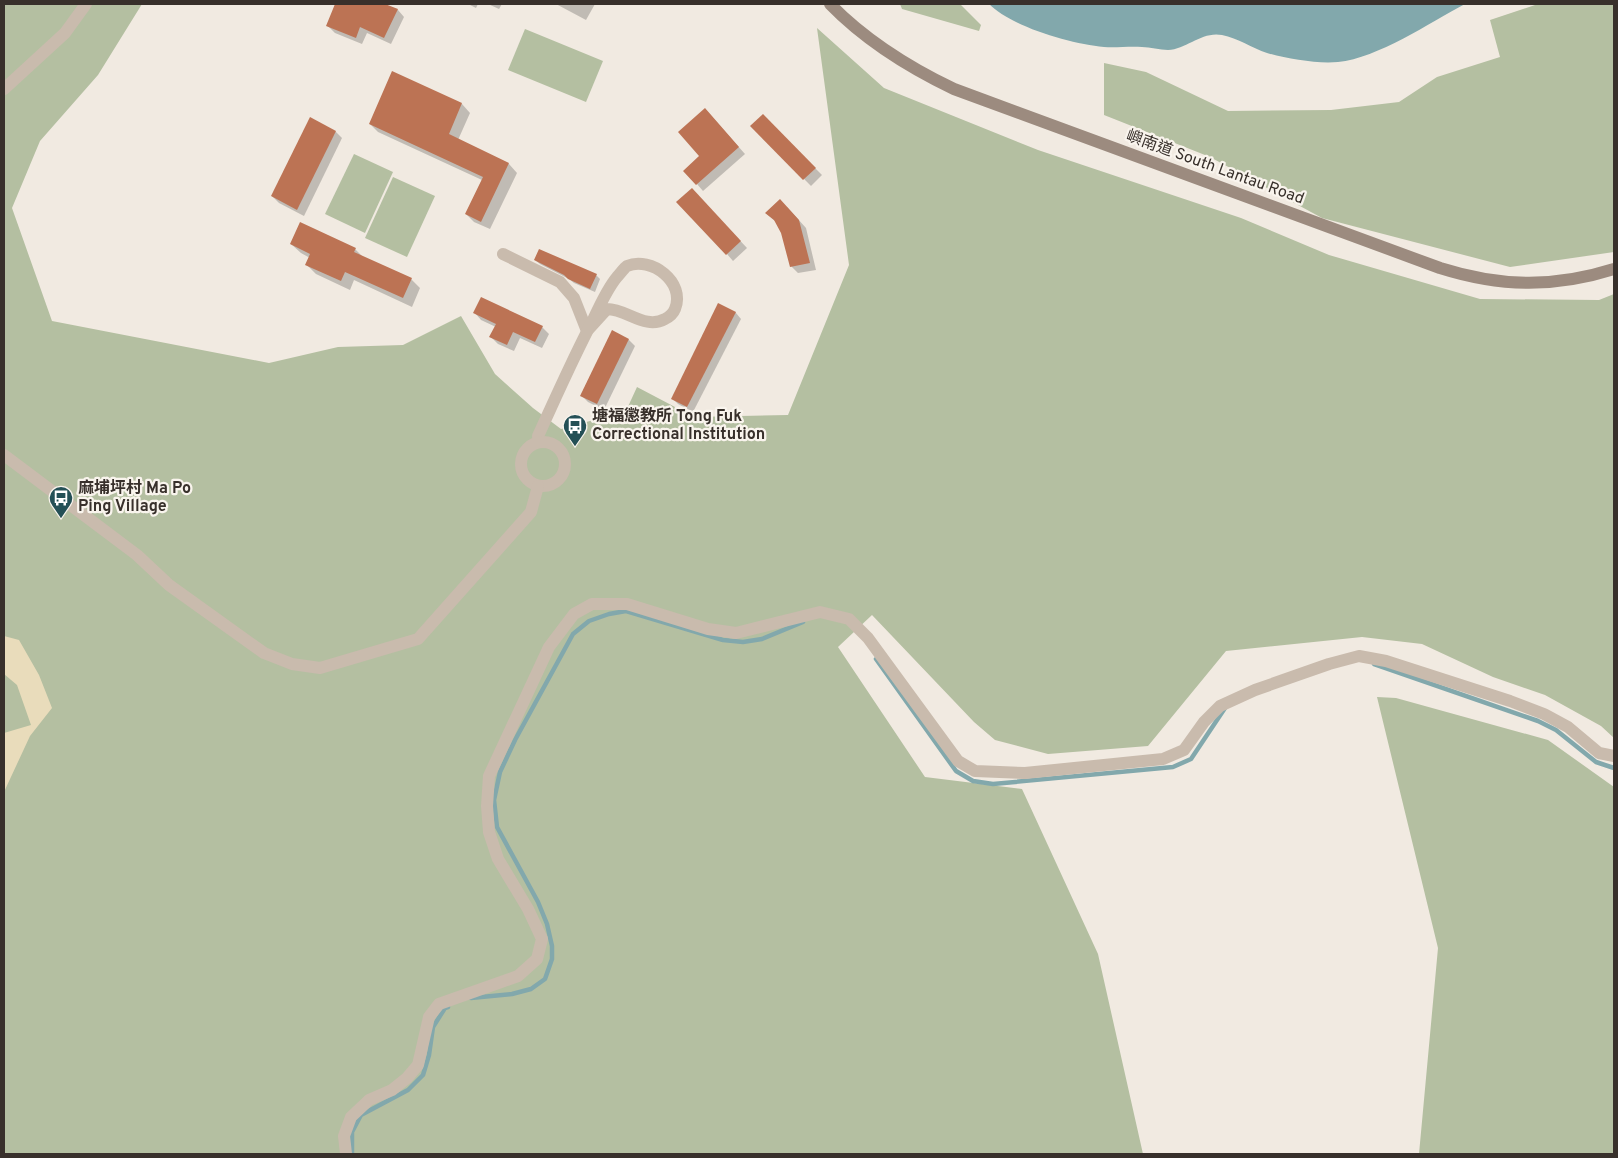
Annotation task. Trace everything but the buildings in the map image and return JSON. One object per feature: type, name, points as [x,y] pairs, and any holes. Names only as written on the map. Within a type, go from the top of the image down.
[{"type":"main road","name":"嶼南道 South Lantau Road","points":[[830,4],[864,36],[894,57],[954,89],[1440,268],[1484,279],[1535,283],[1570,280],[1614,269]]},
{"type":"street","points":[[4,89],[65,34],[86,4]]},
{"type":"street","points":[[503,254],[560,282],[574,298],[587,331]]},
{"type":"street","points":[[539,442],[538,436],[587,331],[612,284],[626,266],[640,264],[654,267],[678,291],[675,310],[671,316],[663,320],[656,323],[647,322],[616,309],[608,309],[587,331]]},
{"type":"street","points":[[539,442],[552,444],[558,448],[562,454],[564,466],[563,473],[559,479],[546,486],[538,486],[522,474],[521,460],[527,448],[539,442]]},
{"type":"street","points":[[4,455],[136,555],[169,585],[264,653],[292,664],[320,668],[418,639],[531,512],[538,486]]},
{"type":"street","points":[[346,1154],[344,1136],[351,1118],[369,1100],[392,1090],[407,1078],[418,1065],[429,1017],[439,1004],[518,976],[537,959],[542,939],[528,909],[498,859],[489,832],[487,806],[489,776],[549,647],[574,614],[592,604],[627,604],[708,629],[736,633],[820,612],[849,619],[868,638],[958,761],[975,771],[1025,773],[1163,759],[1184,750],[1204,722],[1220,706],[1320,667],[1359,656],[1386,661],[1510,701],[1544,714],[1568,727],[1599,752],[1614,756]]},
{"type":"green space","points":[[4,4],[142,4],[98,75],[40,141],[12,208],[52,321],[269,363],[338,347],[403,345],[461,316],[495,374],[533,408],[561,429],[626,411],[637,387],[694,417],[788,415],[849,265],[817,28],[884,88],[1038,150],[1241,218],[1329,255],[1480,299],[1599,300],[1614,294],[1614,738],[1601,726],[1545,695],[1493,677],[1422,644],[1362,637],[1226,651],[1148,746],[1048,754],[995,740],[974,722],[872,615],[838,647],[925,777],[1022,789],[1098,954],[1143,1154],[4,1154]]},
{"type":"green space","points":[[900,4],[960,4],[981,25],[979,31],[902,9]]},
{"type":"green space","points":[[1538,4],[1614,4],[1614,252],[1510,267],[1322,218],[1210,157],[1104,115],[1104,63],[1146,72],[1228,111],[1331,110],[1399,102],[1437,77],[1500,57],[1490,20]]},
{"type":"green space","points":[[525,29],[603,61],[586,102],[508,70]]},
{"type":"green space","points":[[354,154],[393,172],[365,233],[325,214]]},
{"type":"green space","points":[[393,177],[435,196],[407,257],[365,238]]},
{"type":"green space","points":[[1377,697],[1396,698],[1548,740],[1614,787],[1614,1154],[1419,1154],[1438,948]]},
{"type":"sand","points":[[4,636],[19,640],[39,675],[52,708],[30,736],[4,792],[4,733],[31,725],[17,685],[4,674]]},
{"type":"water","points":[[989,4],[1465,4],[1420,30],[1370,54],[1338,62],[1321,62],[1302,61],[1275,55],[1261,51],[1234,38],[1215,34],[1182,47],[1168,50],[1145,47],[1091,45],[1059,38],[1027,27],[1012,20]]},
{"type":"waterway","points":[[471,998],[512,994],[531,989],[545,979],[552,959],[552,946],[547,924],[538,902],[497,827],[494,800],[500,772],[515,740],[573,634],[589,621],[609,614],[626,611],[723,640],[743,642],[762,639],[803,622]]},
{"type":"waterway","points":[[876,659],[956,771],[973,781],[993,784],[1173,767],[1191,759],[1225,708]]},
{"type":"waterway","points":[[1374,664],[1538,721],[1556,730],[1596,762],[1614,768]]},
{"type":"waterway","points":[[352,1154],[352,1132],[361,1115],[408,1090],[423,1075],[429,1055],[433,1027],[445,1008],[448,1007]]},
{"type":"place","name":"塘福懲教所 Tong Fuk Correctional Institution","points":[[575,447]]},
{"type":"place","name":"麻埔坪村 Ma Po Ping Village","points":[[61,519]]}]
